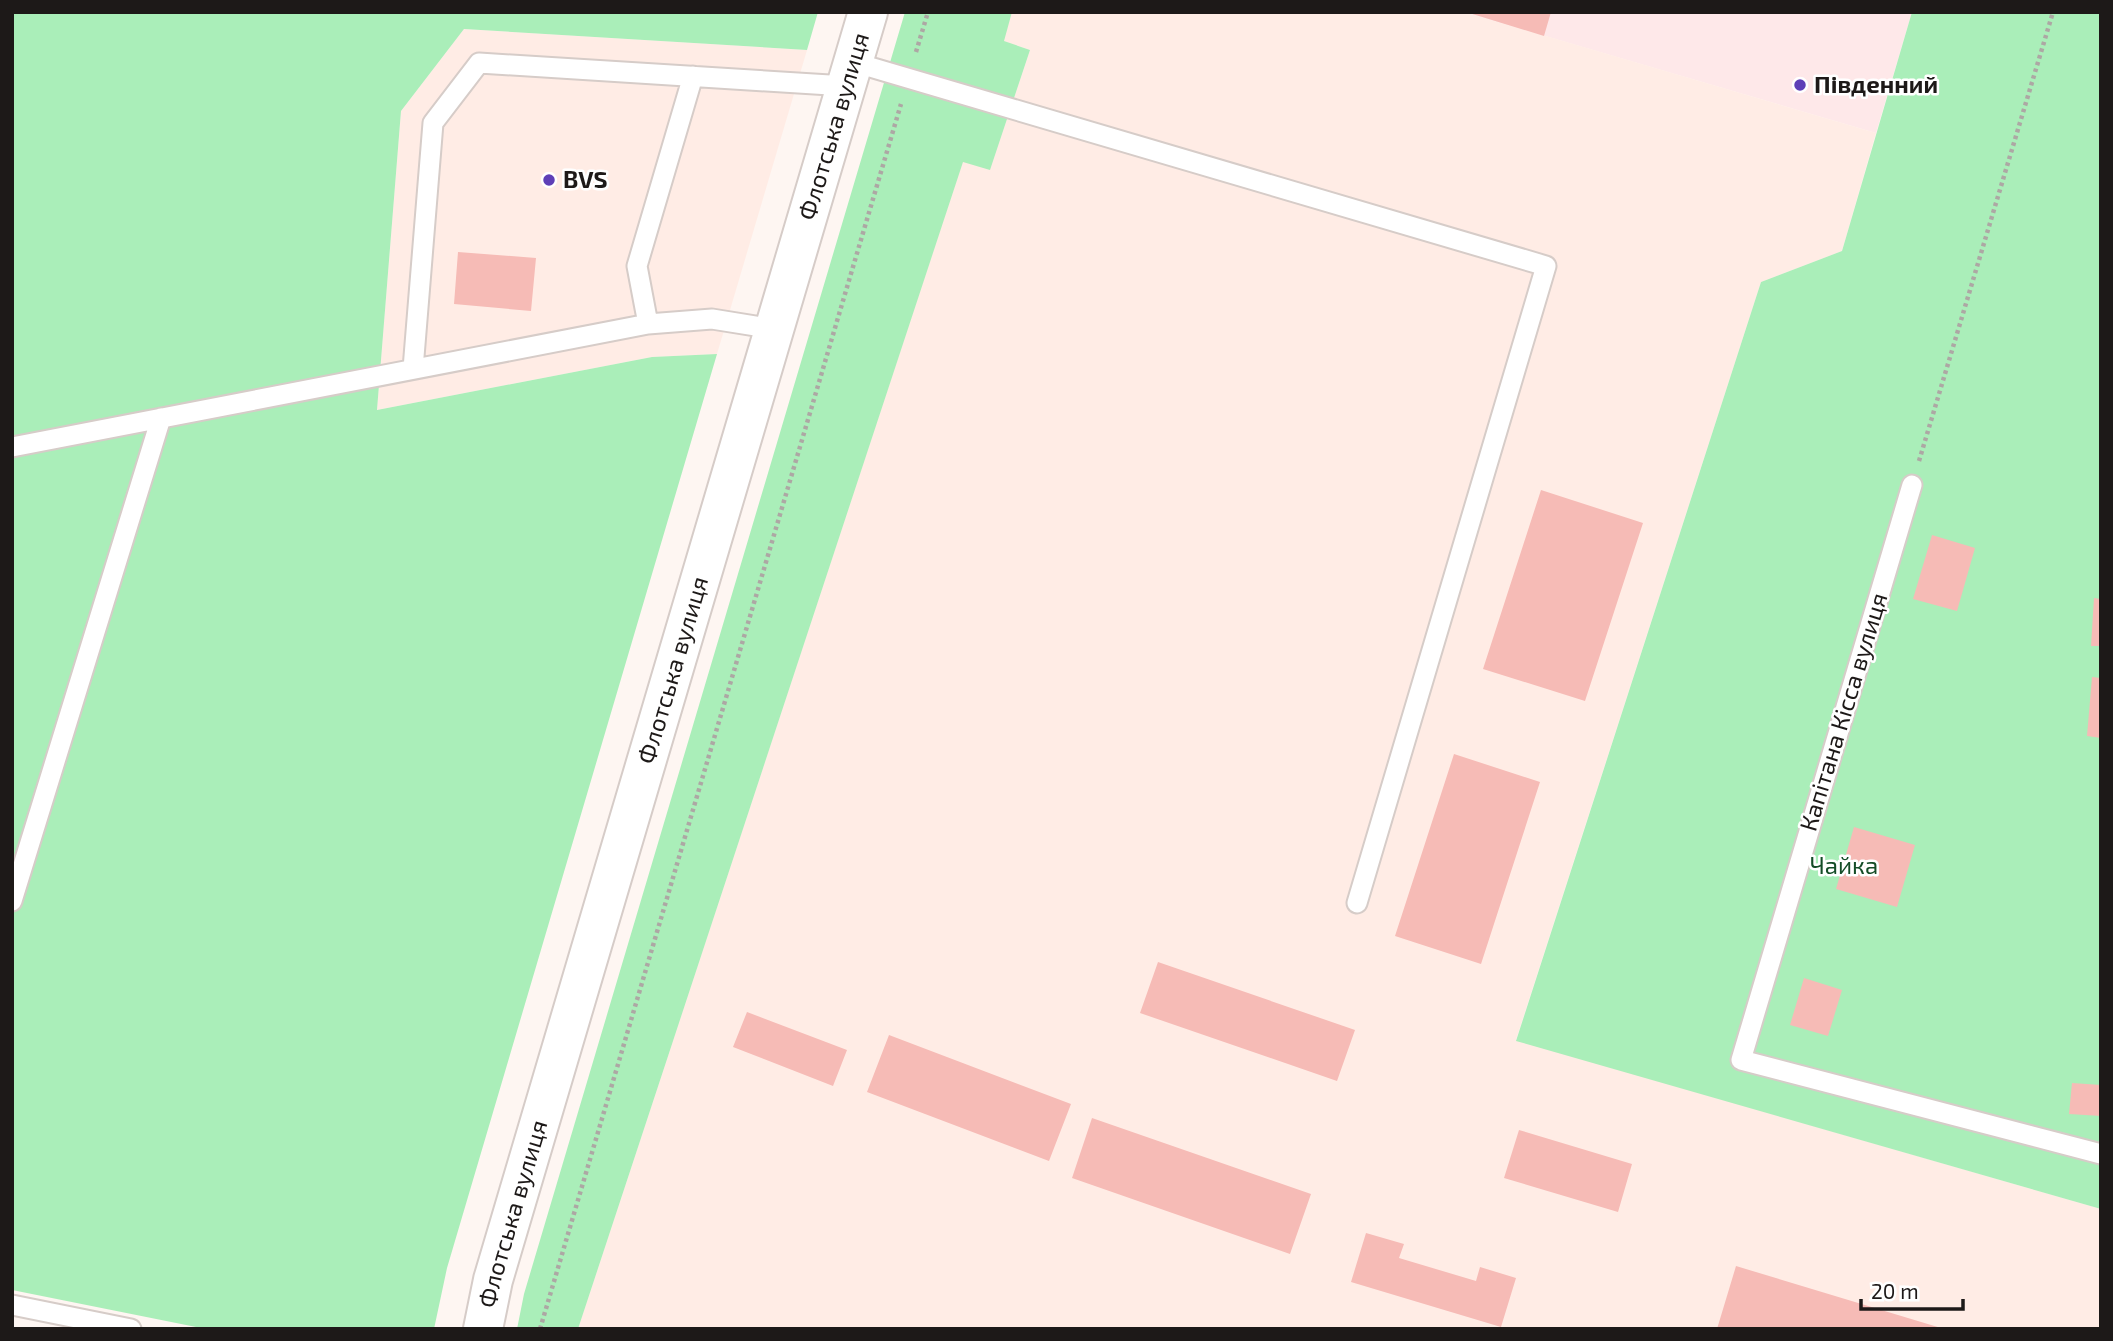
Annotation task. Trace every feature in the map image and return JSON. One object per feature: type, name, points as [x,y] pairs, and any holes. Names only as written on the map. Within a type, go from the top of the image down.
[{"type":"street","name":"Флотська вулиця","points":[[483,1329],[493,1280],[868,12]]},
{"type":"lane","points":[[413,369],[433,123],[479,63],[693,76],[850,74],[908,78],[1546,266],[1357,903]]},
{"type":"lane","points":[[648,324],[637,266],[693,76]]},
{"type":"lane","points":[[12,447],[648,324],[712,320],[774,329]]},
{"type":"lane","points":[[12,901],[161,418]]},
{"type":"lane","name":"Капітана Кісса вулиця","points":[[1912,485],[1741,1060],[2101,1154]]},
{"type":"lane","points":[[12,1305],[131,1329]]},
{"type":"path","points":[[540,1329],[928,12]]},
{"type":"path","points":[[1912,485],[2053,12]]},
{"type":"shaded area","points":[[1012,12],[1464,12],[1876,133],[1842,251],[1761,282],[1516,1040],[2101,1209],[2101,1329],[578,1329],[963,161],[990,169],[1030,50],[1003,41]]},
{"type":"shaded area","name":"Південний","points":[[1463,12],[1912,12],[1876,133]]},
{"type":"shaded area","points":[[464,29],[807,50],[717,354],[652,357],[377,410],[401,111]]},
{"type":"green space","points":[[12,12],[818,12],[807,50],[464,29],[401,111],[377,410],[652,357],[717,354],[447,1268],[434,1329],[206,1329],[12,1290]]},
{"type":"green space","points":[[905,12],[1012,12],[1004,41],[1030,50],[990,170],[963,162],[578,1329],[517,1329],[524,1294]]},
{"type":"green space","name":"Чайка","points":[[1912,12],[2101,12],[2101,1209],[1516,1041],[1761,282],[1842,251]]},
{"type":"building","points":[[1466,12],[1551,12],[1544,36]]},
{"type":"building","points":[[458,252],[536,258],[531,311],[454,304]]},
{"type":"building","points":[[1541,490],[1643,523],[1585,701],[1483,669]]},
{"type":"building","points":[[1932,535],[1975,548],[1957,611],[1913,599]]},
{"type":"building","points":[[2094,598],[2101,599],[2101,646],[2091,646]]},
{"type":"building","points":[[2092,677],[2101,678],[2101,738],[2087,736]]},
{"type":"building","points":[[1454,754],[1540,782],[1481,964],[1395,936]]},
{"type":"building","points":[[1854,827],[1915,845],[1897,907],[1836,889]]},
{"type":"building","points":[[1158,962],[1355,1030],[1337,1081],[1140,1013]]},
{"type":"building","points":[[1804,978],[1842,990],[1828,1036],[1790,1025]]},
{"type":"building","points":[[747,1012],[847,1050],[833,1086],[733,1047]]},
{"type":"building","points":[[889,1035],[1071,1104],[1049,1161],[867,1092]]},
{"type":"building","points":[[2072,1083],[2101,1085],[2101,1116],[2069,1114]]},
{"type":"building","points":[[1092,1118],[1311,1194],[1290,1254],[1072,1178]]},
{"type":"building","points":[[1519,1130],[1632,1164],[1618,1212],[1504,1178]]},
{"type":"building","points":[[1366,1233],[1404,1244],[1399,1258],[1476,1281],[1480,1267],[1516,1278],[1501,1327],[1351,1282]]},
{"type":"building","points":[[1736,1266],[1941,1328],[1941,1329],[1717,1329]]},
{"type":"place","name":"Південний","points":[[1800,85]]},
{"type":"place","name":"BVS","points":[[549,180]]}]
